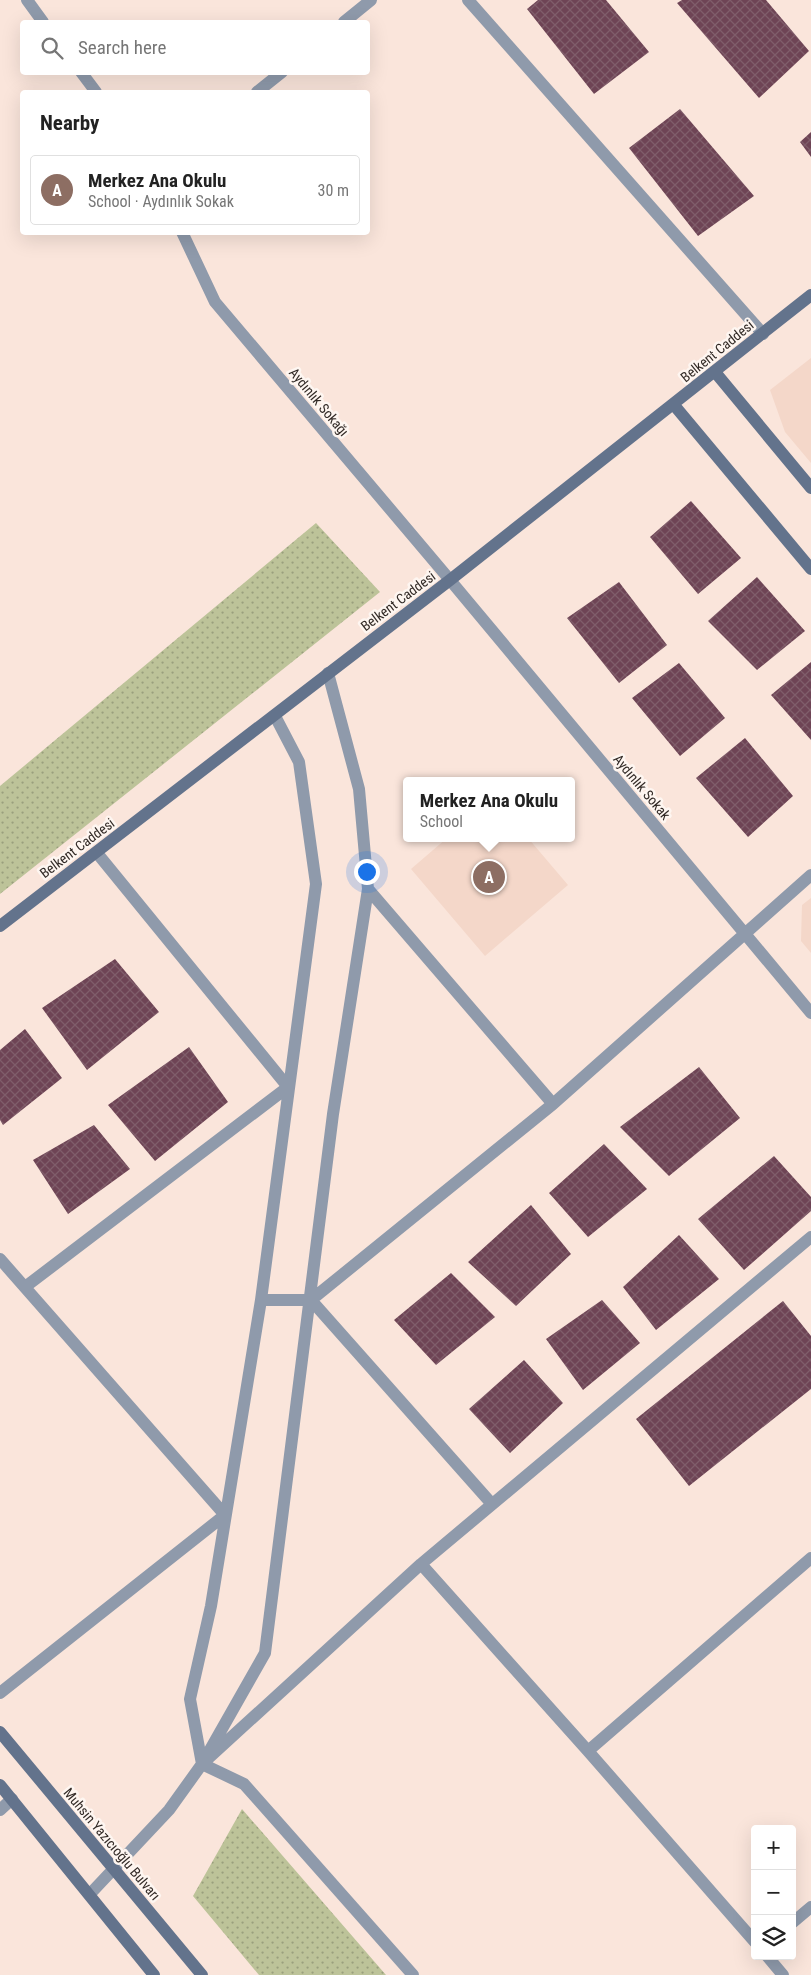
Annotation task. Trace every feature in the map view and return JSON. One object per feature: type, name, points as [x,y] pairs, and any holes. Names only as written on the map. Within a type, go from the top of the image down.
[{"type":"street","points":[[26,0],[41,20]]},
{"type":"street","points":[[347,20],[372,0]]},
{"type":"street","points":[[468,0],[763,334]]},
{"type":"street","points":[[83,75],[94,90]]},
{"type":"street","points":[[260,90],[278,75]]},
{"type":"street","name":"Aydınlık Sokağı","points":[[183,235],[215,302],[450,580]]},
{"type":"street","name":"Belkent Caddesi","points":[[0,926],[450,580],[811,295]]},
{"type":"street","points":[[715,372],[811,488]]},
{"type":"street","points":[[674,405],[811,569]]},
{"type":"street","name":"Aydınlık Sokak","points":[[450,580],[811,1013]]},
{"type":"street","points":[[90,1894],[169,1810],[202,1764],[265,1653],[333,1114],[368,889],[359,789],[328,673]]},
{"type":"street","points":[[202,1764],[190,1699],[211,1606],[261,1300],[316,884],[300,762],[275,716]]},
{"type":"street","points":[[97,853],[288,1087]]},
{"type":"street","points":[[261,1300],[310,1300],[553,1104],[811,876]]},
{"type":"street","points":[[368,889],[553,1104]]},
{"type":"street","points":[[24,1287],[288,1087]]},
{"type":"street","points":[[202,1764],[421,1564],[491,1503],[811,1237]]},
{"type":"street","points":[[0,1259],[226,1515]]},
{"type":"street","points":[[310,1300],[491,1503]]},
{"type":"street","points":[[0,1693],[226,1515]]},
{"type":"street","points":[[588,1751],[811,1558]]},
{"type":"street","points":[[421,1564],[751,1937]]},
{"type":"street","name":"Muhsin Yazıcıoğlu Bulvarı","points":[[0,1732],[202,1975]]},
{"type":"street","points":[[202,1764],[244,1784],[413,1975]]},
{"type":"street","points":[[0,1785],[154,1975]]},
{"type":"street","points":[[0,1810],[12,1799]]},
{"type":"street","points":[[796,1920],[811,1907]]},
{"type":"street","points":[[770,1960],[783,1975]]},
{"type":"shaded area","points":[[811,358],[811,463],[785,432],[770,390]]},
{"type":"shaded area","points":[[442,842],[531,842],[568,885],[485,956],[411,869]]},
{"type":"shaded area","points":[[811,898],[811,953],[801,941],[802,905]]},
{"type":"green space","points":[[316,523],[380,592],[0,894],[0,786]]},
{"type":"green space","points":[[242,1809],[386,1975],[259,1975],[193,1896]]},
{"type":"building","points":[[538,0],[606,0],[649,52],[594,94],[527,9]]},
{"type":"building","points":[[682,0],[766,0],[809,51],[759,98],[677,3]]},
{"type":"building","points":[[680,109],[754,196],[698,236],[629,148]]},
{"type":"building","points":[[811,132],[811,157],[800,142]]},
{"type":"building","points":[[691,501],[741,558],[698,594],[650,537]]},
{"type":"building","points":[[757,577],[805,631],[757,670],[708,621]]},
{"type":"building","points":[[619,582],[667,645],[619,683],[567,618]]},
{"type":"building","points":[[811,662],[811,740],[771,695]]},
{"type":"building","points":[[679,663],[725,718],[680,756],[632,698]]},
{"type":"building","points":[[745,738],[793,796],[748,837],[696,778]]},
{"type":"building","points":[[115,959],[159,1012],[87,1070],[42,1008]]},
{"type":"building","points":[[25,1029],[62,1078],[3,1125],[0,1120],[0,1050]]},
{"type":"building","points":[[189,1047],[228,1102],[155,1161],[108,1105]]},
{"type":"building","points":[[699,1067],[740,1118],[669,1176],[620,1127]]},
{"type":"building","points":[[94,1125],[130,1169],[68,1214],[33,1160]]},
{"type":"building","points":[[604,1144],[647,1189],[588,1237],[549,1193]]},
{"type":"building","points":[[774,1156],[811,1197],[811,1211],[744,1270],[698,1219]]},
{"type":"building","points":[[531,1205],[571,1254],[516,1306],[468,1262]]},
{"type":"building","points":[[679,1235],[719,1279],[656,1330],[623,1287]]},
{"type":"building","points":[[451,1273],[495,1317],[436,1365],[394,1320]]},
{"type":"building","points":[[602,1300],[640,1343],[583,1390],[546,1339]]},
{"type":"building","points":[[783,1301],[811,1336],[811,1389],[689,1486],[636,1419]]},
{"type":"building","points":[[524,1360],[563,1403],[510,1453],[469,1409]]},
{"type":"place","name":"Merkez Ana Okulu","points":[[489,877]]}]
